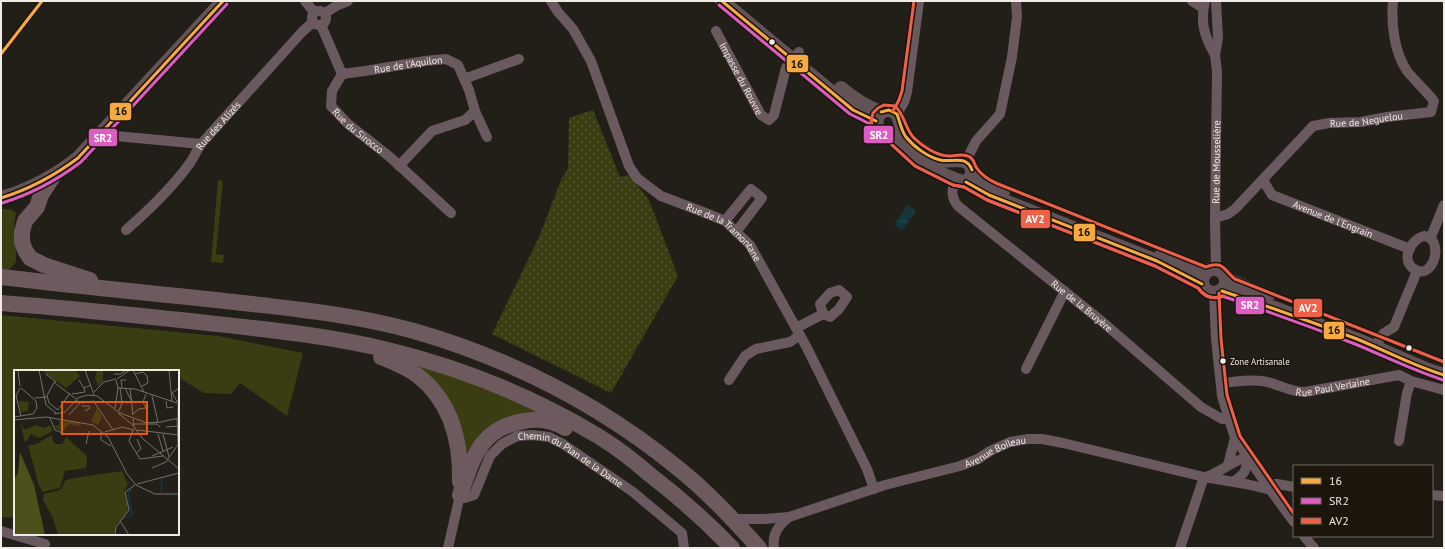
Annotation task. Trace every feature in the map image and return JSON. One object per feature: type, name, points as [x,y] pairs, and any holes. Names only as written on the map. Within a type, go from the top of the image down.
[{"type":"main road","points":[[1,198],[18,194],[52,178],[78,158],[223,1]]},
{"type":"main road","points":[[722,1],[795,56],[859,102],[870,108],[878,117],[878,128],[894,140],[918,162],[965,173],[986,182],[996,189],[1208,275],[1222,271],[1221,288]]},
{"type":"main road","points":[[737,1],[795,56]]},
{"type":"main road","points":[[878,117],[889,110],[897,114],[904,134],[910,141],[938,159],[948,162],[962,160],[965,173]]},
{"type":"main road","points":[[52,178],[41,195],[37,207],[25,221],[22,232],[22,242],[30,258],[44,265],[124,290]]},
{"type":"main road","points":[[1208,275],[1206,291],[1221,288],[1250,290],[1444,367]]},
{"type":"main road","points":[[1,278],[272,306],[351,317],[413,331],[483,355],[530,374],[571,395],[637,436],[680,469],[733,519],[759,548]]},
{"type":"main road","points":[[1221,288],[1358,340],[1428,370],[1444,375]]},
{"type":"main road","points":[[1,302],[246,327],[381,348],[420,358],[485,380],[525,397],[600,437],[633,460],[682,500],[710,525],[732,548]]},
{"type":"main road","points":[[329,339],[401,365],[417,375],[434,392],[445,407],[455,428],[461,465],[460,495]]},
{"type":"main road","points":[[460,495],[470,464],[486,439],[497,429],[512,423],[532,419],[546,420],[562,426],[608,452],[682,500]]},
{"type":"street","points":[[305,1],[316,20],[342,74]]},
{"type":"street","points":[[316,20],[325,23],[325,13],[348,1]]},
{"type":"street","name":"Rue de la Tramontane","points":[[551,1],[558,12],[573,29],[591,61],[629,166],[637,178],[648,188],[661,196],[724,221],[750,245],[798,331],[867,469],[874,489]]},
{"type":"street","points":[[897,114],[904,102],[907,92],[920,1]]},
{"type":"street","points":[[965,173],[976,142],[1000,114],[1012,57],[1017,17],[1016,1]]},
{"type":"street","points":[[1192,1],[1204,4]]},
{"type":"street","name":"Rue de Mousselière","points":[[1208,275],[1215,218],[1217,72],[1215,55],[1218,38],[1216,1]]},
{"type":"street","name":"Rue de Neguelou","points":[[1215,218],[1228,214],[1235,209],[1313,126],[1329,123],[1361,122],[1387,117],[1431,112],[1434,101],[1406,70],[1395,45],[1392,11],[1393,1]]},
{"type":"street","name":"Rue de Mousselière","points":[[1204,4],[1203,17],[1207,40],[1215,55]]},
{"type":"street","name":"Rue des Alizés","points":[[126,230],[150,209],[177,179],[201,144],[302,32],[316,20]]},
{"type":"street","name":"Impasse du Rouvre","points":[[716,31],[761,115],[768,120],[774,115],[786,68],[795,56]]},
{"type":"street","name":"Rue de l'Aquilon","points":[[342,74],[446,59],[458,65],[475,111],[487,137]]},
{"type":"street","points":[[464,79],[519,59]]},
{"type":"street","name":"Rue du Sirocco","points":[[342,74],[332,91],[331,106],[348,124],[399,166],[451,213]]},
{"type":"street","points":[[399,166],[432,132],[465,120],[475,111]]},
{"type":"street","points":[[94,141],[110,136],[116,136],[201,144]]},
{"type":"street","name":"Rue de la Bruyère","points":[[965,173],[952,188],[952,196],[958,206],[1065,291],[1201,407],[1222,419],[1228,419]]},
{"type":"street","name":"Avenue de l'Engrain","points":[[1263,180],[1272,195],[1410,249]]},
{"type":"street","points":[[724,221],[751,189],[762,198],[736,232]]},
{"type":"street","points":[[1431,237],[1444,205]]},
{"type":"street","points":[[1420,237],[1431,237],[1438,244],[1441,257],[1431,268],[1423,272],[1417,271],[1411,267],[1409,263],[1408,254],[1410,249],[1413,242],[1420,237]]},
{"type":"street","points":[[1379,340],[1384,333],[1394,326],[1417,271]]},
{"type":"street","points":[[1221,288],[1216,339],[1221,383],[1228,419],[1235,438],[1247,457],[1293,521]]},
{"type":"street","points":[[1026,369],[1065,291]]},
{"type":"street","points":[[730,380],[745,356],[750,352],[756,349],[790,342],[798,331],[823,314]]},
{"type":"street","name":"Rue Paul Verlaine","points":[[1221,383],[1263,381],[1294,392],[1305,392],[1399,375],[1411,381],[1444,390]]},
{"type":"street","points":[[1399,441],[1407,393],[1411,381]]},
{"type":"street","name":"Chemin du Plan de la Dame","points":[[460,495],[465,498],[474,495],[490,456],[502,444],[517,436],[532,435],[549,437],[563,444],[633,492],[682,533],[684,548]]},
{"type":"street","points":[[1228,465],[1235,438]]},
{"type":"street","name":"Avenue Boileau","points":[[733,519],[789,518],[874,489],[929,473],[960,466],[978,459],[1004,445],[1028,439],[1063,443],[1204,477],[1270,490],[1277,484],[1291,486]]},
{"type":"street","points":[[1180,548],[1204,477],[1218,473],[1236,460],[1247,457]]},
{"type":"street","points":[[1234,482],[1247,468],[1247,457]]},
{"type":"street","points":[[1270,490],[1291,486]]},
{"type":"street","points":[[448,548],[460,495]]},
{"type":"street","points":[[1433,495],[1444,496]]},
{"type":"street","name":"Avenue Boileau","points":[[774,548],[774,535],[778,528],[789,518]]},
{"type":"street","points":[[1,531],[14,535]]},
{"type":"street","points":[[15,535],[45,544]]},
{"type":"street","points":[[1305,537],[1314,548]]},
{"type":"green space","points":[[593,110],[620,177],[629,175],[649,200],[678,276],[611,393],[492,334],[539,237],[561,180],[568,168],[569,118]]},
{"type":"green space","points":[[218,180],[223,181],[216,254],[224,255],[223,263],[211,262]]},
{"type":"green space","points":[[1,209],[11,209],[16,213],[14,225],[16,262],[8,271],[1,270]]},
{"type":"green space","points":[[1,315],[218,336],[303,353],[287,416],[240,383],[231,394],[204,393],[179,378],[179,370],[14,370],[14,518],[1,517]]},
{"type":"green space","points":[[417,365],[454,376],[547,414],[529,415],[466,462]]},
{"type":"water","points":[[908,205],[916,211],[902,231],[894,224]]},
{"type":"transit line","name":"16","points":[[1,54],[42,1]]},
{"type":"transit line","name":"16","points":[[1,198],[41,181],[60,171],[78,158],[223,1]]},
{"type":"transit line","name":"16","points":[[722,1],[853,110],[876,121]]},
{"type":"transit line","name":"AV2","points":[[893,111],[902,91],[914,1]]},
{"type":"transit line","name":"SR2","points":[[2,203],[44,186],[81,162],[227,4]]},
{"type":"transit line","name":"SR2","points":[[719,5],[850,114],[872,125],[875,132],[891,144],[915,166],[953,185],[964,187],[987,200],[1155,266],[1198,288],[1208,297],[1215,298],[1222,296],[1272,313],[1355,344],[1443,380]]},
{"type":"transit line","name":"AV2","points":[[1224,296],[1216,298],[1206,296],[1198,288],[1155,266],[987,200],[964,187],[953,185],[915,166],[874,131],[871,121],[873,113],[884,105],[895,106],[901,114],[911,134],[921,144],[944,156],[965,155],[970,157],[981,173],[995,183],[1206,267],[1212,265],[1223,267],[1235,279],[1444,362]]},
{"type":"transit line","name":"16","points":[[881,112],[889,110],[897,114],[906,137],[931,157],[945,161],[958,160],[966,162],[972,170]]},
{"type":"transit line","name":"16","points":[[966,182],[989,195],[1157,261],[1202,284]]},
{"type":"transit line","name":"16","points":[[1222,291],[1357,339],[1411,363],[1444,375]]},
{"type":"transit line","name":"AV2","points":[[1219,293],[1221,339],[1227,395],[1240,436],[1293,513]]},
{"type":"place","name":"Zone Artisanale","points":[[1223,361]]}]
